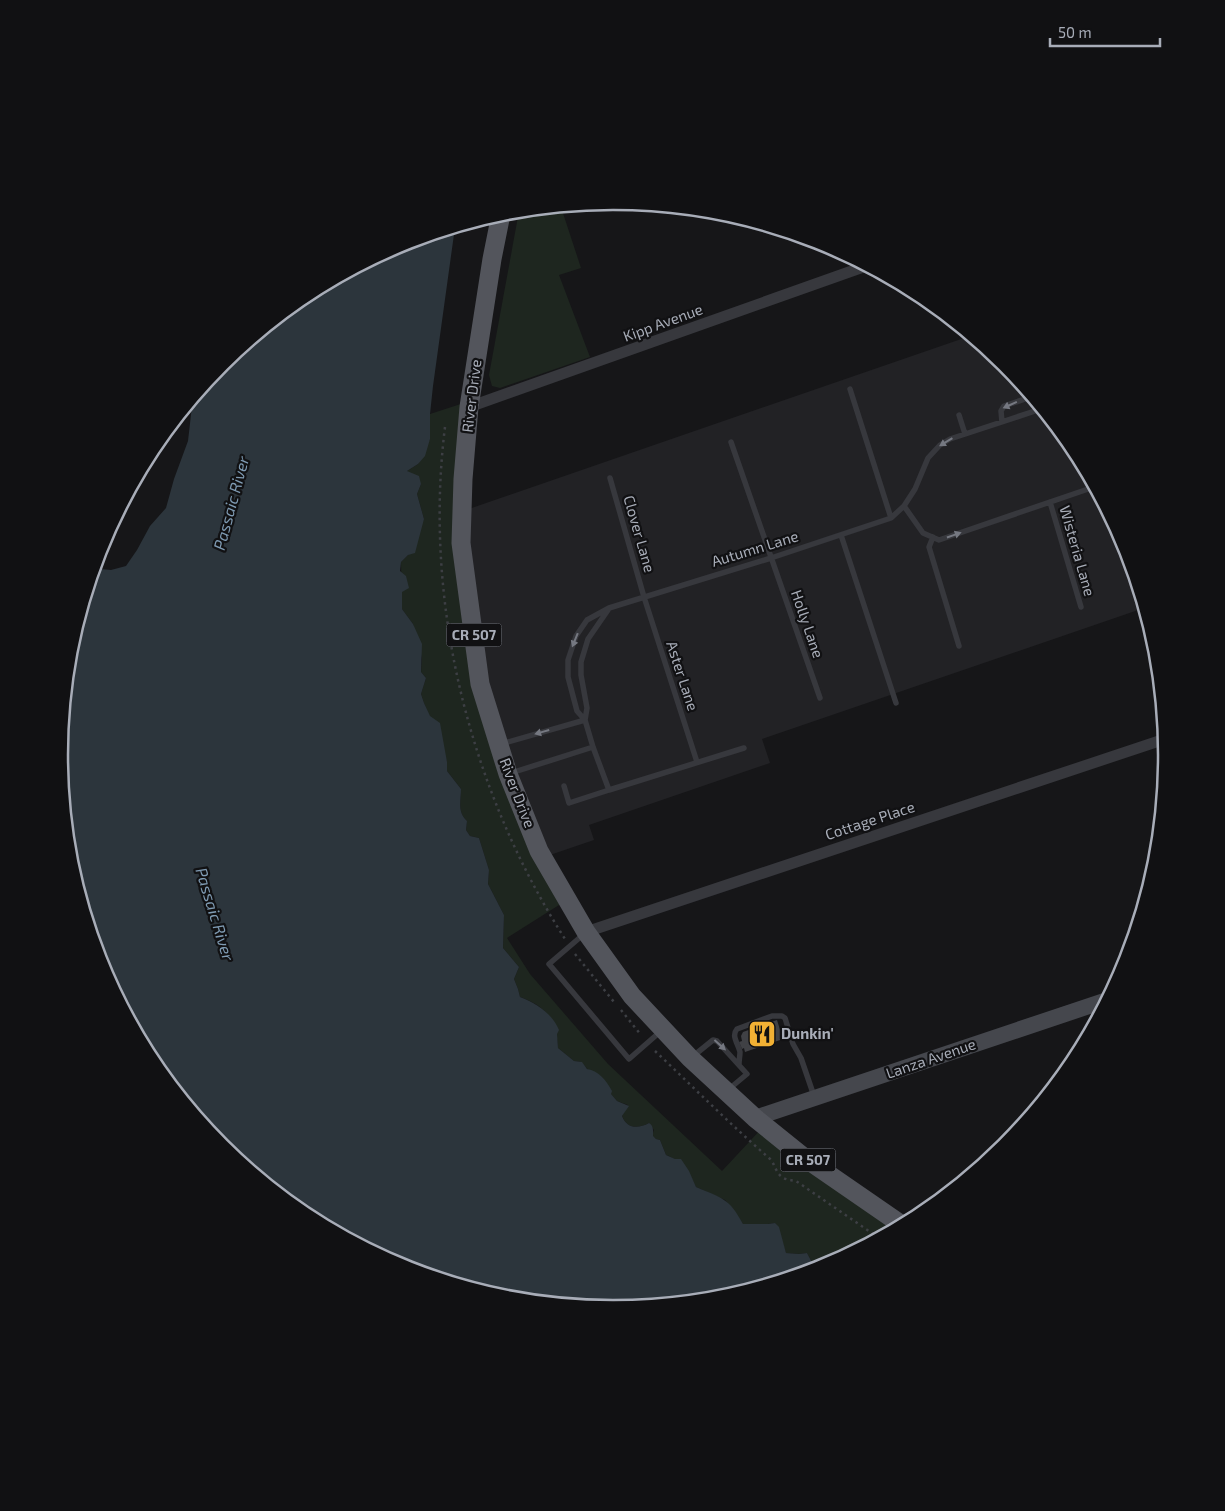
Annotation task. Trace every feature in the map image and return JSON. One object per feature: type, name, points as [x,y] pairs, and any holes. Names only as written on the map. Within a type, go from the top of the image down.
[{"type":"main road","name":"River Drive","points":[[499,223],[469,408],[463,480],[461,543],[480,684],[508,774],[539,851],[586,932],[632,996],[690,1058],[754,1118],[802,1156],[896,1221]]},
{"type":"street","name":"Kipp Avenue","points":[[469,408],[858,269]]},
{"type":"street","name":"Cottage Place","points":[[586,932],[1157,742]]},
{"type":"street","name":"Lanza Avenue","points":[[754,1118],[1098,1003]]},
{"type":"lane","points":[[850,389],[891,518]]},
{"type":"lane","points":[[1002,422],[1001,411],[1004,406],[1025,399]]},
{"type":"lane","name":"Autumn Lane","points":[[609,790],[585,720],[576,711],[568,677],[568,660],[576,636],[588,620],[609,608],[771,558],[891,518],[904,506],[915,490],[928,458],[940,445],[950,439],[1034,411]]},
{"type":"lane","points":[[959,415],[965,434]]},
{"type":"lane","name":"Holly Lane","points":[[731,442],[820,698]]},
{"type":"lane","name":"Clover Lane","points":[[610,478],[644,597]]},
{"type":"lane","points":[[904,506],[924,533],[939,540],[1087,489]]},
{"type":"lane","name":"Wisteria Lane","points":[[1050,502],[1080,607]]},
{"type":"lane","points":[[841,535],[896,703]]},
{"type":"lane","points":[[933,537],[929,547],[959,646]]},
{"type":"lane","name":"Aster Lane","points":[[644,597],[697,762]]},
{"type":"lane","name":"Autumn Lane","points":[[585,720],[588,708],[581,675],[581,662],[588,639],[609,608]]},
{"type":"lane","points":[[499,745],[585,720]]},
{"type":"lane","points":[[508,774],[593,747]]},
{"type":"lane","points":[[564,786],[570,803],[744,748]]},
{"type":"lane","points":[[586,932],[549,964],[629,1059],[663,1029]]},
{"type":"lane","points":[[739,1064],[740,1054],[734,1032],[772,1016],[782,1016],[793,1044],[801,1058],[815,1098]]},
{"type":"lane","points":[[690,1058],[713,1040],[716,1040],[747,1074],[726,1092]]},
{"type":"path","points":[[445,427],[441,495],[441,552],[445,605],[462,697],[484,775],[538,894],[570,946],[647,1043],[773,1162],[780,1176],[796,1181],[873,1234]]},
{"type":"shaded area","points":[[563,213],[581,268],[559,275],[590,357],[500,388],[492,386],[489,375],[518,219]]},
{"type":"shaded area","points":[[963,338],[998,370],[1022,396],[1066,453],[1101,514],[1129,580],[1138,610],[762,739],[770,763],[589,825],[594,840],[547,856],[478,670],[463,511]]},
{"type":"shaded area","points":[[470,401],[461,543],[480,684],[567,900],[507,938],[530,974],[608,1064],[722,1171],[764,1126],[896,1221],[854,1244],[812,1263],[807,1253],[786,1253],[775,1223],[743,1224],[725,1200],[696,1187],[684,1167],[666,1155],[660,1140],[652,1136],[654,1130],[649,1123],[633,1127],[624,1120],[622,1116],[628,1105],[617,1101],[581,1062],[574,1061],[558,1048],[555,1029],[548,1015],[537,1005],[520,997],[514,979],[519,967],[503,948],[504,915],[488,884],[489,870],[479,838],[470,836],[466,830],[467,821],[462,814],[460,802],[461,789],[447,771],[447,762],[421,694],[426,678],[421,672],[422,658],[413,624],[402,609],[401,562],[408,555],[424,519],[417,494],[421,484],[407,471],[418,464],[430,439],[430,414]]},
{"type":"water","name":"Passaic River","points":[[454,234],[433,386],[430,439],[425,456],[418,464],[407,471],[419,476],[421,484],[417,494],[424,519],[415,553],[408,555],[401,562],[400,571],[406,576],[409,588],[402,592],[402,609],[413,624],[422,644],[421,672],[426,678],[421,694],[430,716],[440,723],[447,771],[461,789],[460,802],[462,814],[467,821],[466,830],[470,836],[479,838],[489,870],[488,884],[504,915],[503,948],[519,967],[514,979],[520,997],[538,1006],[556,1024],[559,1030],[557,1034],[558,1048],[574,1061],[582,1062],[587,1069],[599,1074],[607,1083],[612,1091],[611,1094],[617,1101],[629,1106],[622,1116],[630,1126],[637,1127],[651,1124],[653,1136],[660,1140],[666,1155],[675,1159],[681,1159],[696,1187],[724,1200],[738,1215],[743,1224],[775,1223],[779,1227],[786,1253],[807,1253],[812,1263],[788,1272],[719,1290],[684,1296],[648,1299],[612,1300],[541,1296],[471,1282],[437,1272],[404,1259],[371,1244],[310,1209],[281,1188],[227,1141],[180,1087],[159,1058],[124,997],[96,931],[86,897],[72,827],[68,756],[72,684],[86,614],[96,580],[101,569],[111,570],[126,566],[150,526],[166,508],[188,441],[192,410],[227,370],[281,323],[310,302],[371,267],[404,252]]},
{"type":"building","name":"Dunkin'","points":[[777,1020],[783,1039],[745,1052],[744,1048],[742,1049],[739,1042],[742,1041],[741,1036],[743,1032]]},
{"type":"place","name":"Dunkin'","points":[[762,1034]]}]
